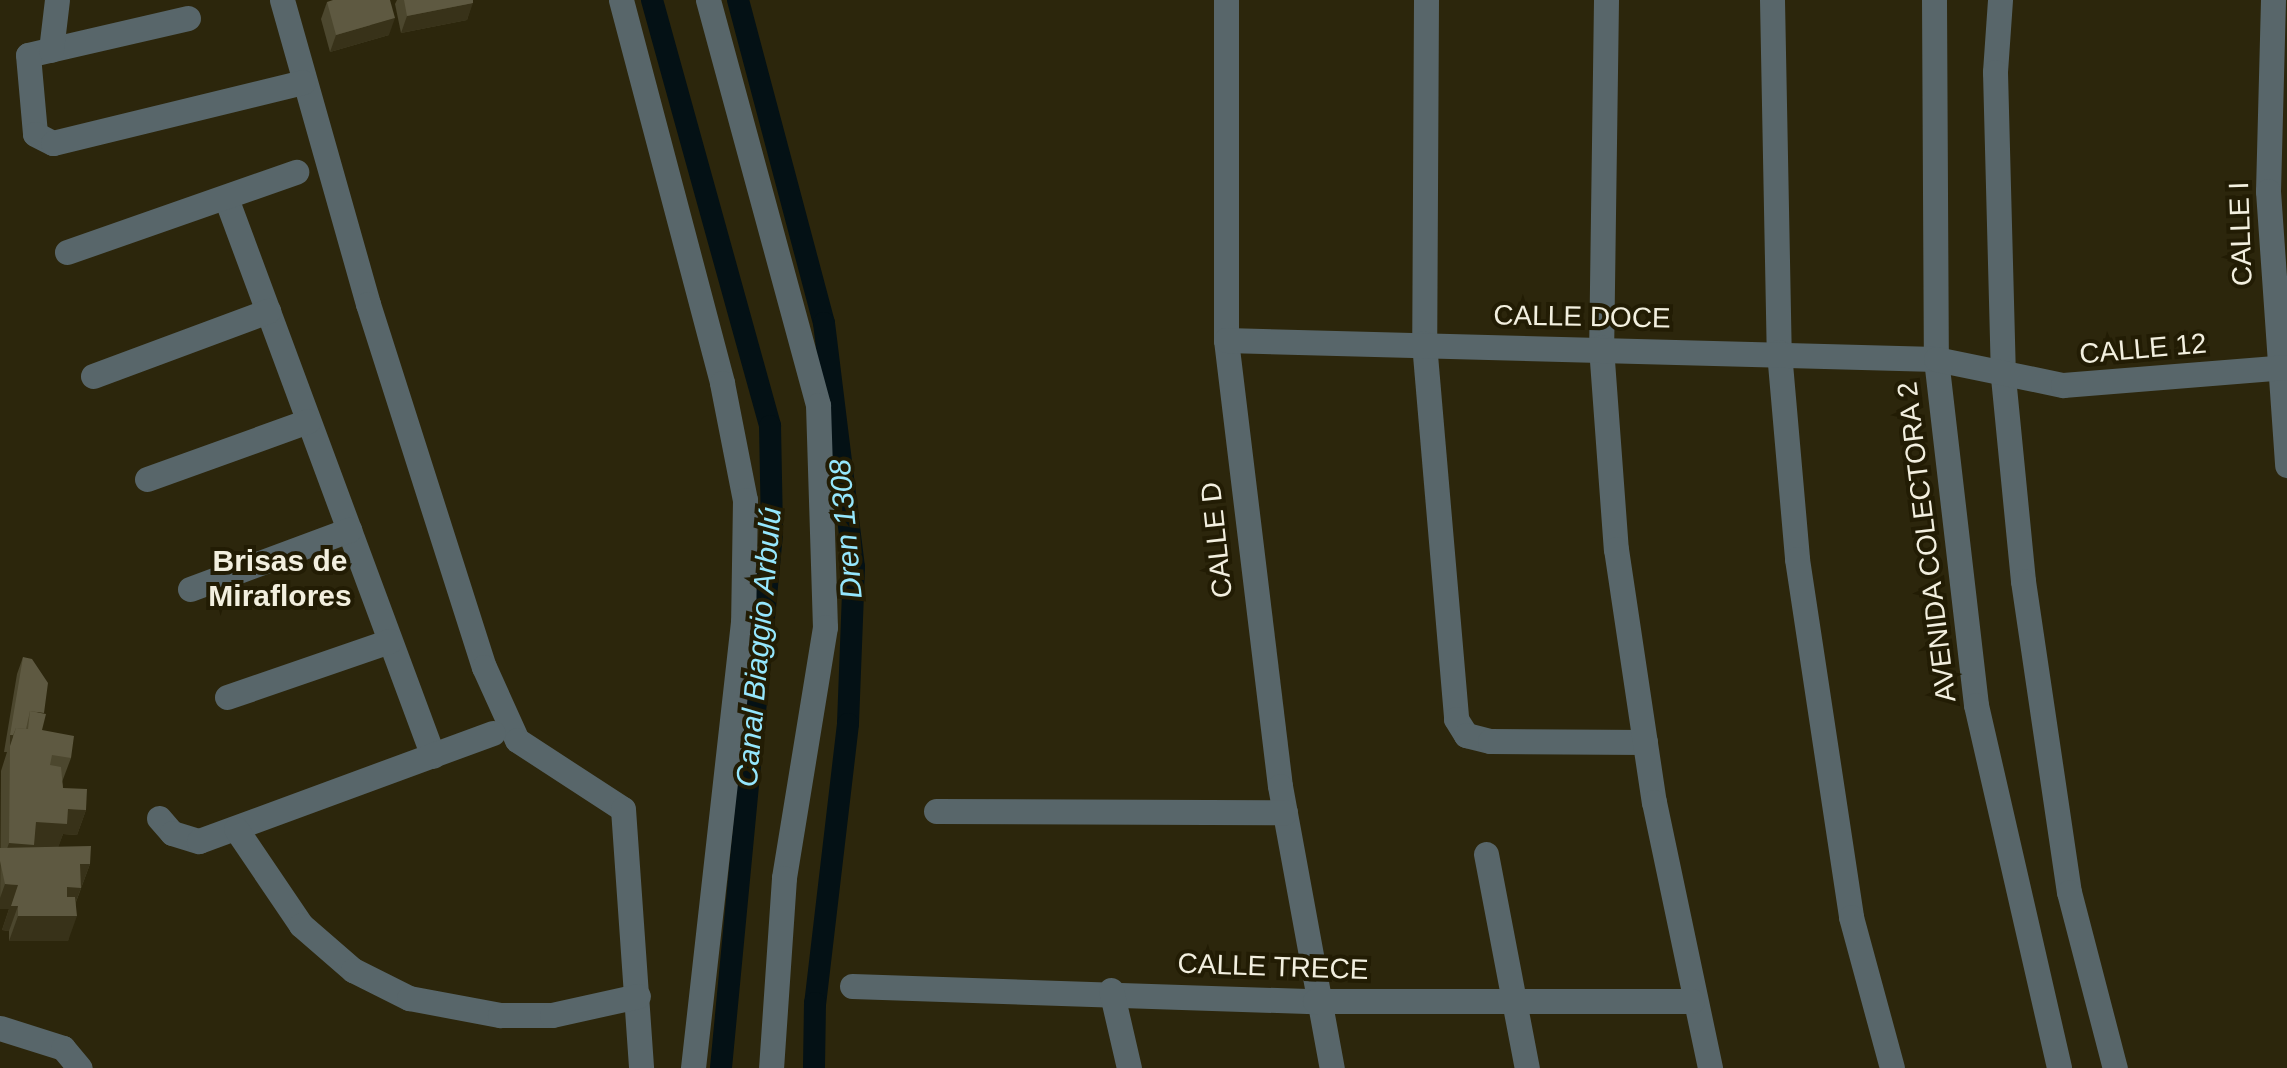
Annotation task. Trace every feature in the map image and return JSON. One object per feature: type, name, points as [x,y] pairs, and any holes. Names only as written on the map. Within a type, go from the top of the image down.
[{"type":"street","points":[[50,50],[57,0]]},
{"type":"street","points":[[282,0],[291,85],[484,667],[517,740],[623,808],[641,1068]]},
{"type":"street","points":[[621,0],[722,382],[746,500],[744,622],[692,1068]]},
{"type":"street","points":[[708,0],[818,405],[826,628],[784,878],[771,1068]]},
{"type":"street","name":"CALLE D","points":[[1226,0],[1226,340],[1253,604],[1315,1001],[1332,1068]]},
{"type":"street","points":[[1426,0],[1424,343],[1456,719],[1466,736],[1490,741],[1644,742]]},
{"type":"street","points":[[1606,0],[1601,348],[1616,548],[1644,742],[1692,1000],[1710,1068]]},
{"type":"street","points":[[1772,0],[1779,352],[1796,559],[1850,917],[1892,1068]]},
{"type":"street","name":"AVENIDA COLECTORA 2","points":[[1934,0],[1936,360],[1976,704],[2059,1068]]},
{"type":"street","points":[[2000,0],[1995,72],[2003,377],[2023,582],[2069,892],[2116,1068]]},
{"type":"street","name":"CALLE I","points":[[2277,12],[2287,465]]},
{"type":"street","points":[[188,18],[28,56],[29,108],[35,134],[52,143],[291,85]]},
{"type":"street","points":[[68,252],[296,172]]},
{"type":"street","points":[[226,198],[432,756]]},
{"type":"street","points":[[93,376],[268,311]]},
{"type":"street","name":"CALLE DOCE","points":[[1226,340],[1779,352],[1936,360]]},
{"type":"street","name":"CALLE 12","points":[[1936,360],[2003,377],[2062,385],[2282,367]]},
{"type":"street","points":[[147,479],[308,420]]},
{"type":"street","points":[[190,589],[349,530]]},
{"type":"street","points":[[227,697],[390,641]]},
{"type":"street","points":[[159,818],[189,841],[236,829],[493,733]]},
{"type":"street","points":[[936,811],[1284,812]]},
{"type":"street","points":[[236,829],[301,925],[353,970],[409,998],[500,1015],[552,1015],[638,996]]},
{"type":"street","points":[[1486,854],[1527,1068]]},
{"type":"street","name":"CALLE TRECE","points":[[852,986],[1111,990],[1315,1001],[1515,1004],[1692,1000]]},
{"type":"street","points":[[1111,990],[1129,1068]]},
{"type":"street","points":[[0,1028],[63,1048],[80,1068]]},
{"type":"street","points":[[0,1046],[28,1036]]},
{"type":"building","points":[[390,0],[395,18],[336,35],[327,2]]},
{"type":"building","points":[[404,0],[473,0],[473,3],[407,16]]},
{"type":"building","points":[[23,657],[32,659],[48,683],[44,713],[30,711],[26,729],[16,728],[10,735]]},
{"type":"building","points":[[30,711],[46,714],[42,730],[74,736],[71,758],[52,755],[50,765],[61,767],[63,788],[87,789],[86,810],[68,809],[67,824],[36,822],[34,845],[9,843],[10,746],[16,728],[28,729]]},
{"type":"building","points":[[91,846],[90,864],[80,864],[81,888],[67,887],[67,897],[75,897],[77,916],[18,916],[18,906],[11,906],[18,885],[5,884],[0,848]]},
{"type":"waterway","name":"Canal Biaggio Arbulú","points":[[652,0],[770,426],[772,534],[721,1068]]},
{"type":"waterway","name":"Dren 1308","points":[[738,0],[824,323],[854,567],[848,724],[815,1003],[814,1068]]},
{"type":"district","name":"Brisas de Miraflores","points":[[280,578]]}]
